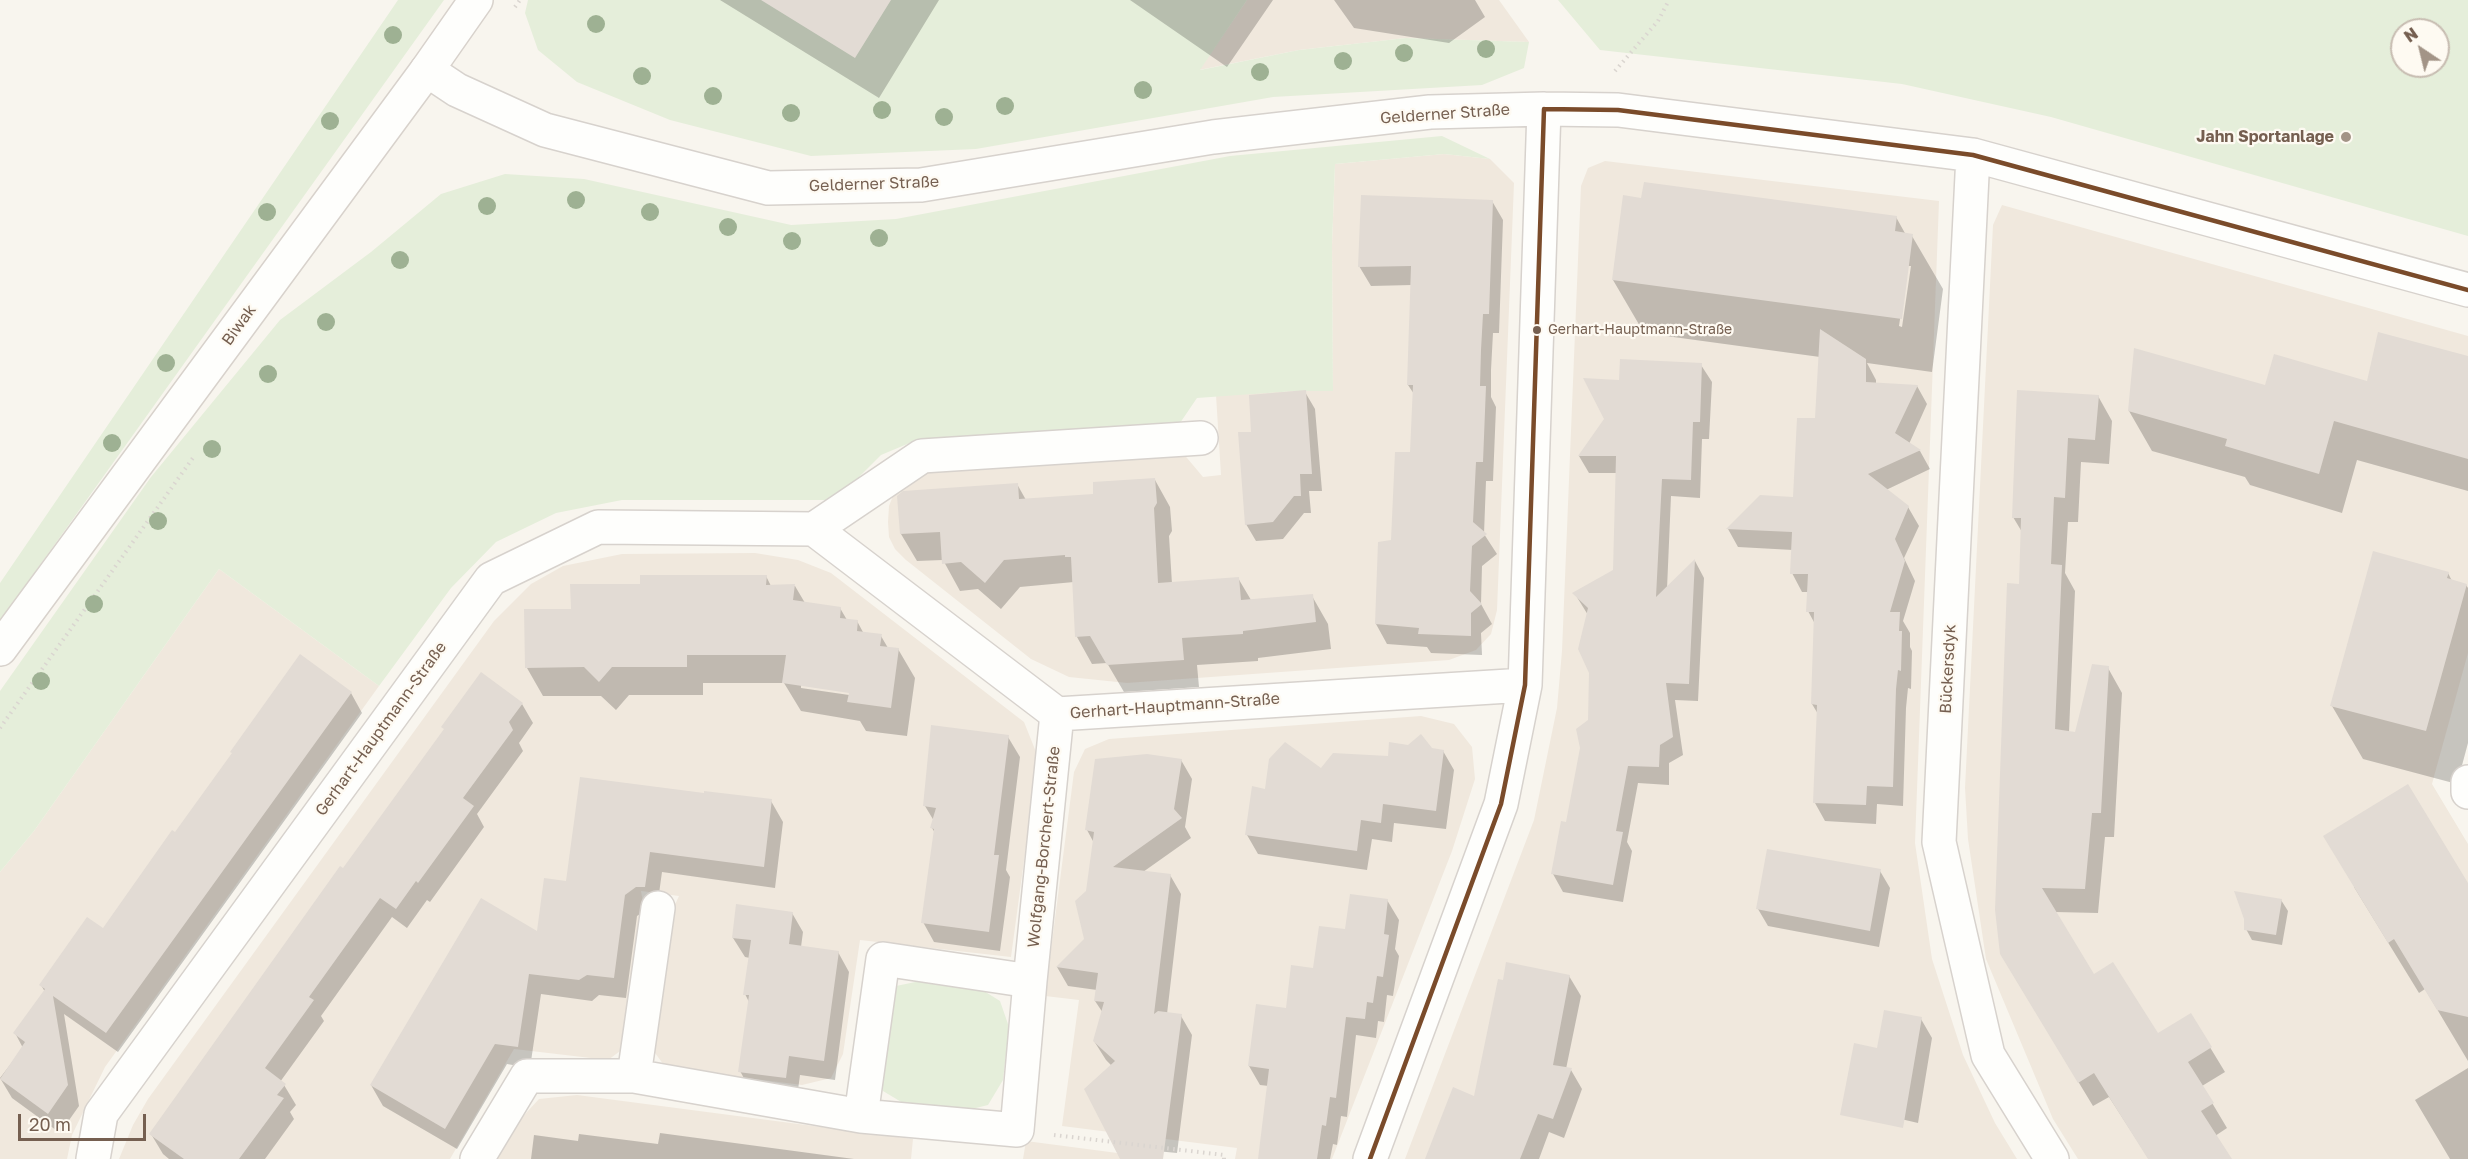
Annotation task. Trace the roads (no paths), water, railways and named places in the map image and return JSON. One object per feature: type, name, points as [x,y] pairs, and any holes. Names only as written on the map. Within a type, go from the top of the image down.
[{"type":"street","name":"Biwak","points":[[0,649],[428,70],[476,0]]},
{"type":"street","name":"Gelderner Straße","points":[[428,70],[457,90],[545,130],[768,188],[921,185],[1213,137],[1430,112],[1618,110],[1973,155],[2468,290]]},
{"type":"street","points":[[1370,1159],[1501,804],[1525,685],[1544,109]]},
{"type":"street","name":"Bückersdyk","points":[[1973,155],[1939,843],[1988,1055],[2052,1159]]},
{"type":"street","points":[[814,529],[922,456],[1202,438]]},
{"type":"street","name":"Gerhart-Hauptmann-Straße","points":[[93,1159],[101,1114],[491,579],[598,527],[814,529],[1057,714],[1525,685]]},
{"type":"street","name":"Wolfgang-Borchert-Straße","points":[[861,1116],[1017,1130],[1057,714]]},
{"type":"street","points":[[2468,782],[2468,792]]},
{"type":"street","points":[[634,1076],[658,908]]},
{"type":"street","points":[[477,1159],[527,1076],[634,1076],[861,1116],[883,959],[1030,981]]},
{"type":"place","name":"Jahn Sportanlage","points":[[2346,137]]},
{"type":"place","name":"Gerhart-Hauptmann-Straße","points":[[1537,330]]}]
